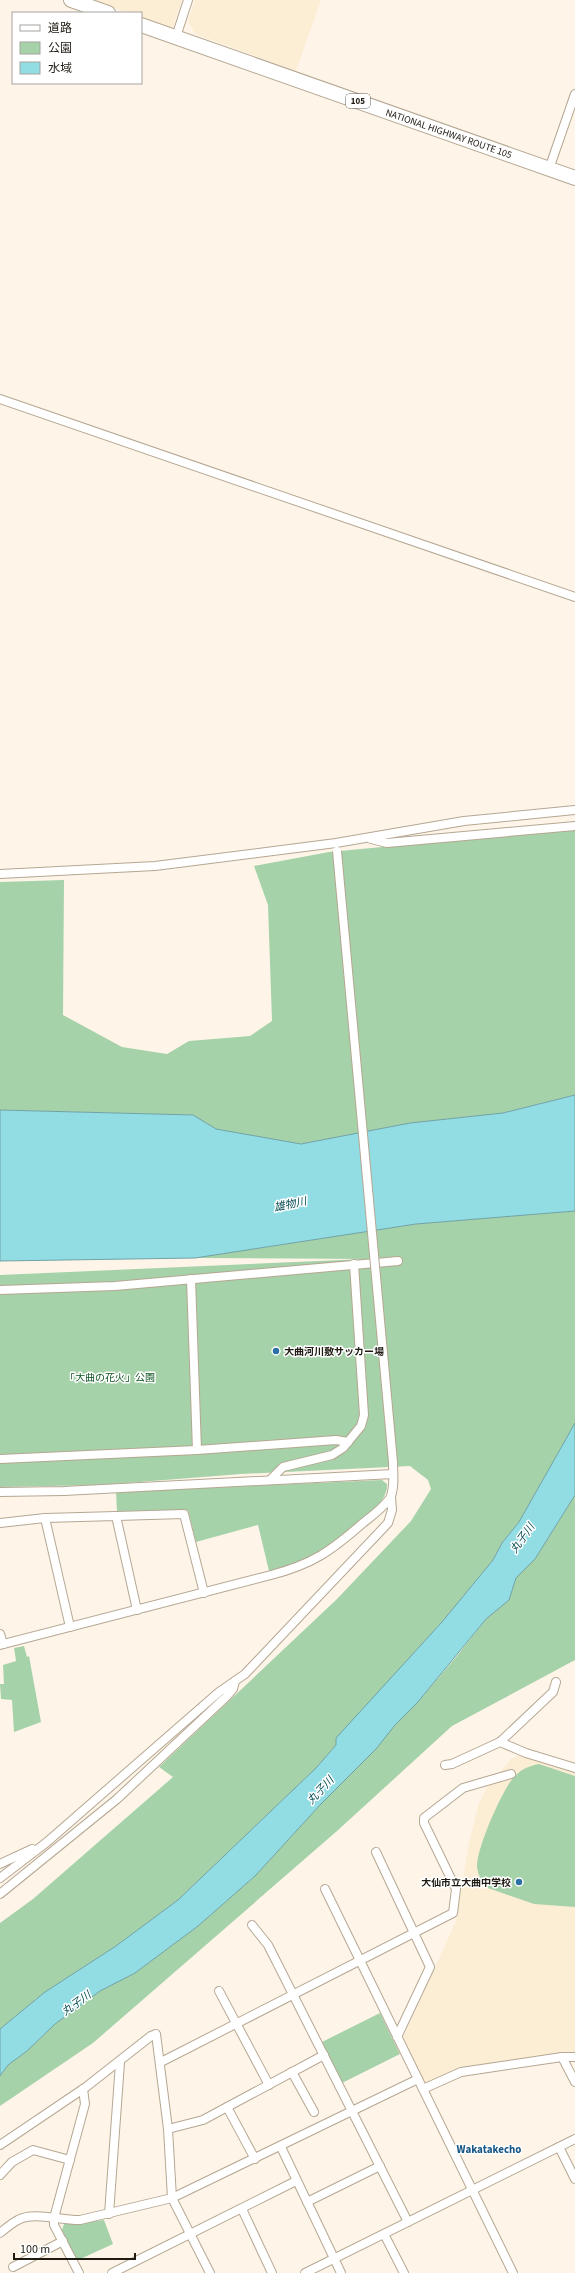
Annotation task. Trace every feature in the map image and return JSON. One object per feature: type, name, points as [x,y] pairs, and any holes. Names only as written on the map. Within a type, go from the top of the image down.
[{"type":"highway","points":[[71,0],[105,12]]},
{"type":"highway","name":"NATIONAL HIGHWAY ROUTE 105","points":[[142,25],[575,178]]},
{"type":"street","points":[[176,37],[188,0]]},
{"type":"street","points":[[549,169],[575,94]]},
{"type":"street","points":[[0,399],[575,597]]},
{"type":"street","points":[[0,874],[155,866],[337,847],[366,838],[464,820],[575,810]]},
{"type":"street","points":[[366,838],[387,843],[575,826]]},
{"type":"street","points":[[0,1878],[47,1842],[220,1692],[245,1674],[298,1620],[388,1523],[392,1510],[391,1497],[393,1462],[337,847]]},
{"type":"street","points":[[0,1290],[115,1286],[398,1260]]},
{"type":"street","points":[[271,1479],[283,1467],[332,1455],[348,1442],[361,1426],[364,1415],[354,1264]]},
{"type":"street","points":[[191,1279],[198,1450]]},
{"type":"street","points":[[0,1459],[198,1450],[336,1440],[348,1442]]},
{"type":"street","points":[[0,1492],[64,1491],[271,1479],[393,1474]]},
{"type":"street","points":[[0,1634],[1,1645],[297,1568],[320,1558],[332,1550],[382,1508],[391,1497]]},
{"type":"street","points":[[0,1523],[45,1518],[184,1514],[204,1593]]},
{"type":"street","points":[[116,1516],[137,1610]]},
{"type":"street","points":[[45,1518],[70,1627]]},
{"type":"street","points":[[0,1894],[117,1799],[227,1696],[233,1689],[235,1681]]},
{"type":"street","points":[[446,1765],[452,1764],[500,1742],[553,1692],[556,1682]]},
{"type":"street","points":[[500,1742],[526,1753],[575,1768]]},
{"type":"street","points":[[161,2062],[453,1914],[456,1889],[424,1823],[424,1818],[463,1788],[511,1774]]},
{"type":"street","points":[[0,1864],[47,1842]]},
{"type":"street","points":[[376,1852],[430,1967],[397,2037]]},
{"type":"street","points":[[325,1889],[513,2273]]},
{"type":"street","points":[[252,1925],[268,1945],[408,2222]]},
{"type":"street","points":[[218,1990],[269,2085]]},
{"type":"street","points":[[0,2145],[120,2063],[151,2036],[156,2034],[161,2062],[168,2129],[172,2198],[210,2273]]},
{"type":"street","points":[[168,2129],[203,2120],[324,2054]]},
{"type":"street","points":[[423,2089],[461,2072],[562,2057],[575,2057]]},
{"type":"street","points":[[562,2057],[575,2082]]},
{"type":"street","points":[[109,2214],[120,2063]]},
{"type":"street","points":[[292,2072],[314,2112]]},
{"type":"street","points":[[0,2233],[19,2219],[30,2217],[54,2218],[67,2221],[109,2214],[172,2198],[282,2147],[418,2079]]},
{"type":"street","points":[[78,2273],[54,2225],[54,2218],[85,2104],[83,2089]]},
{"type":"street","points":[[227,2107],[255,2159]]},
{"type":"street","points":[[305,2273],[575,2139]]},
{"type":"street","points":[[282,2147],[296,2181],[341,2273]]},
{"type":"street","points":[[559,2147],[575,2179]]},
{"type":"street","points":[[0,2175],[12,2162],[33,2150],[70,2160]]},
{"type":"street","points":[[307,2202],[380,2166]]},
{"type":"street","points":[[112,2273],[189,2233],[242,2209],[296,2181]]},
{"type":"street","points":[[242,2209],[272,2273]]},
{"type":"street","points":[[384,2234],[404,2273]]},
{"type":"street","points":[[13,2267],[63,2242]]},
{"type":"shaded area","points":[[92,0],[182,0],[172,29],[142,18],[142,12],[125,12]]},
{"type":"shaded area","points":[[195,0],[321,0],[296,71],[195,34],[188,21]]},
{"type":"shaded area","name":"大仙市立大曲中学校","points":[[519,1755],[575,1773],[575,2053],[460,2067],[428,2084],[424,2082],[403,2038],[456,1921],[469,1843],[479,1803],[488,1786],[511,1759]]},
{"type":"green space","points":[[575,829],[575,1095],[503,1113],[410,1123],[301,1144],[216,1129],[193,1115],[0,1110],[0,882],[64,880],[63,1015],[122,1047],[167,1054],[189,1041],[250,1036],[272,1021],[268,905],[254,866],[329,852]]},
{"type":"green space","name":"「大曲の花火」公園","points":[[575,1211],[575,1423],[519,1522],[502,1543],[493,1560],[442,1622],[337,1738],[336,1745],[316,1768],[178,1900],[116,1946],[45,1992],[0,2029],[0,1923],[33,1899],[173,1777],[159,1767],[337,1599],[411,1521],[431,1489],[428,1480],[410,1466],[241,1474],[101,1485],[0,1487],[0,1275],[365,1259],[195,1258],[416,1224]]},
{"type":"green space","points":[[382,1480],[387,1484],[385,1494],[378,1505],[353,1529],[324,1550],[311,1557],[297,1563],[269,1571],[258,1525],[196,1542],[188,1510],[117,1512],[116,1492]]},
{"type":"green space","points":[[575,1495],[575,1660],[452,1726],[337,1831],[93,2043],[0,2106],[0,2076],[8,2065],[27,2051],[55,2024],[100,1991],[135,1973],[198,1926],[255,1876],[320,1805],[376,1749],[395,1725],[417,1703],[456,1657],[486,1619],[509,1600],[516,1578],[535,1559]]},
{"type":"green space","points":[[24,1646],[27,1657],[29,1656],[41,1722],[14,1732],[12,1700],[1,1699],[0,1684],[4,1684],[3,1665],[16,1661],[14,1648]]},
{"type":"green space","points":[[539,1764],[575,1776],[575,1907],[534,1904],[485,1887],[478,1872],[478,1859],[485,1835],[490,1821],[508,1785],[521,1771]]},
{"type":"green space","points":[[380,2013],[400,2054],[342,2083],[322,2042]]},
{"type":"green space","points":[[104,2220],[113,2244],[76,2261],[62,2230],[64,2224]]},
{"type":"water","name":"雄物川","points":[[575,1095],[575,1211],[416,1224],[195,1258],[0,1261],[0,1110],[193,1115],[216,1129],[301,1144],[410,1123],[503,1113]]},
{"type":"water","name":"丸子川","points":[[575,1423],[575,1495],[535,1559],[516,1578],[509,1600],[486,1619],[417,1703],[395,1725],[376,1749],[320,1805],[255,1876],[198,1926],[135,1973],[100,1991],[55,2024],[27,2051],[8,2065],[0,2076],[0,2029],[45,1992],[116,1946],[178,1900],[316,1768],[336,1745],[336,1738],[442,1622],[493,1560],[502,1543],[519,1522]]},
{"type":"place","name":"大曲河川敷サッカー場","points":[[276,1351]]},
{"type":"place","name":"大仙市立大曲中学校","points":[[519,1882]]},
{"type":"district","name":"Wakatakecho","points":[[489,2149]]}]
